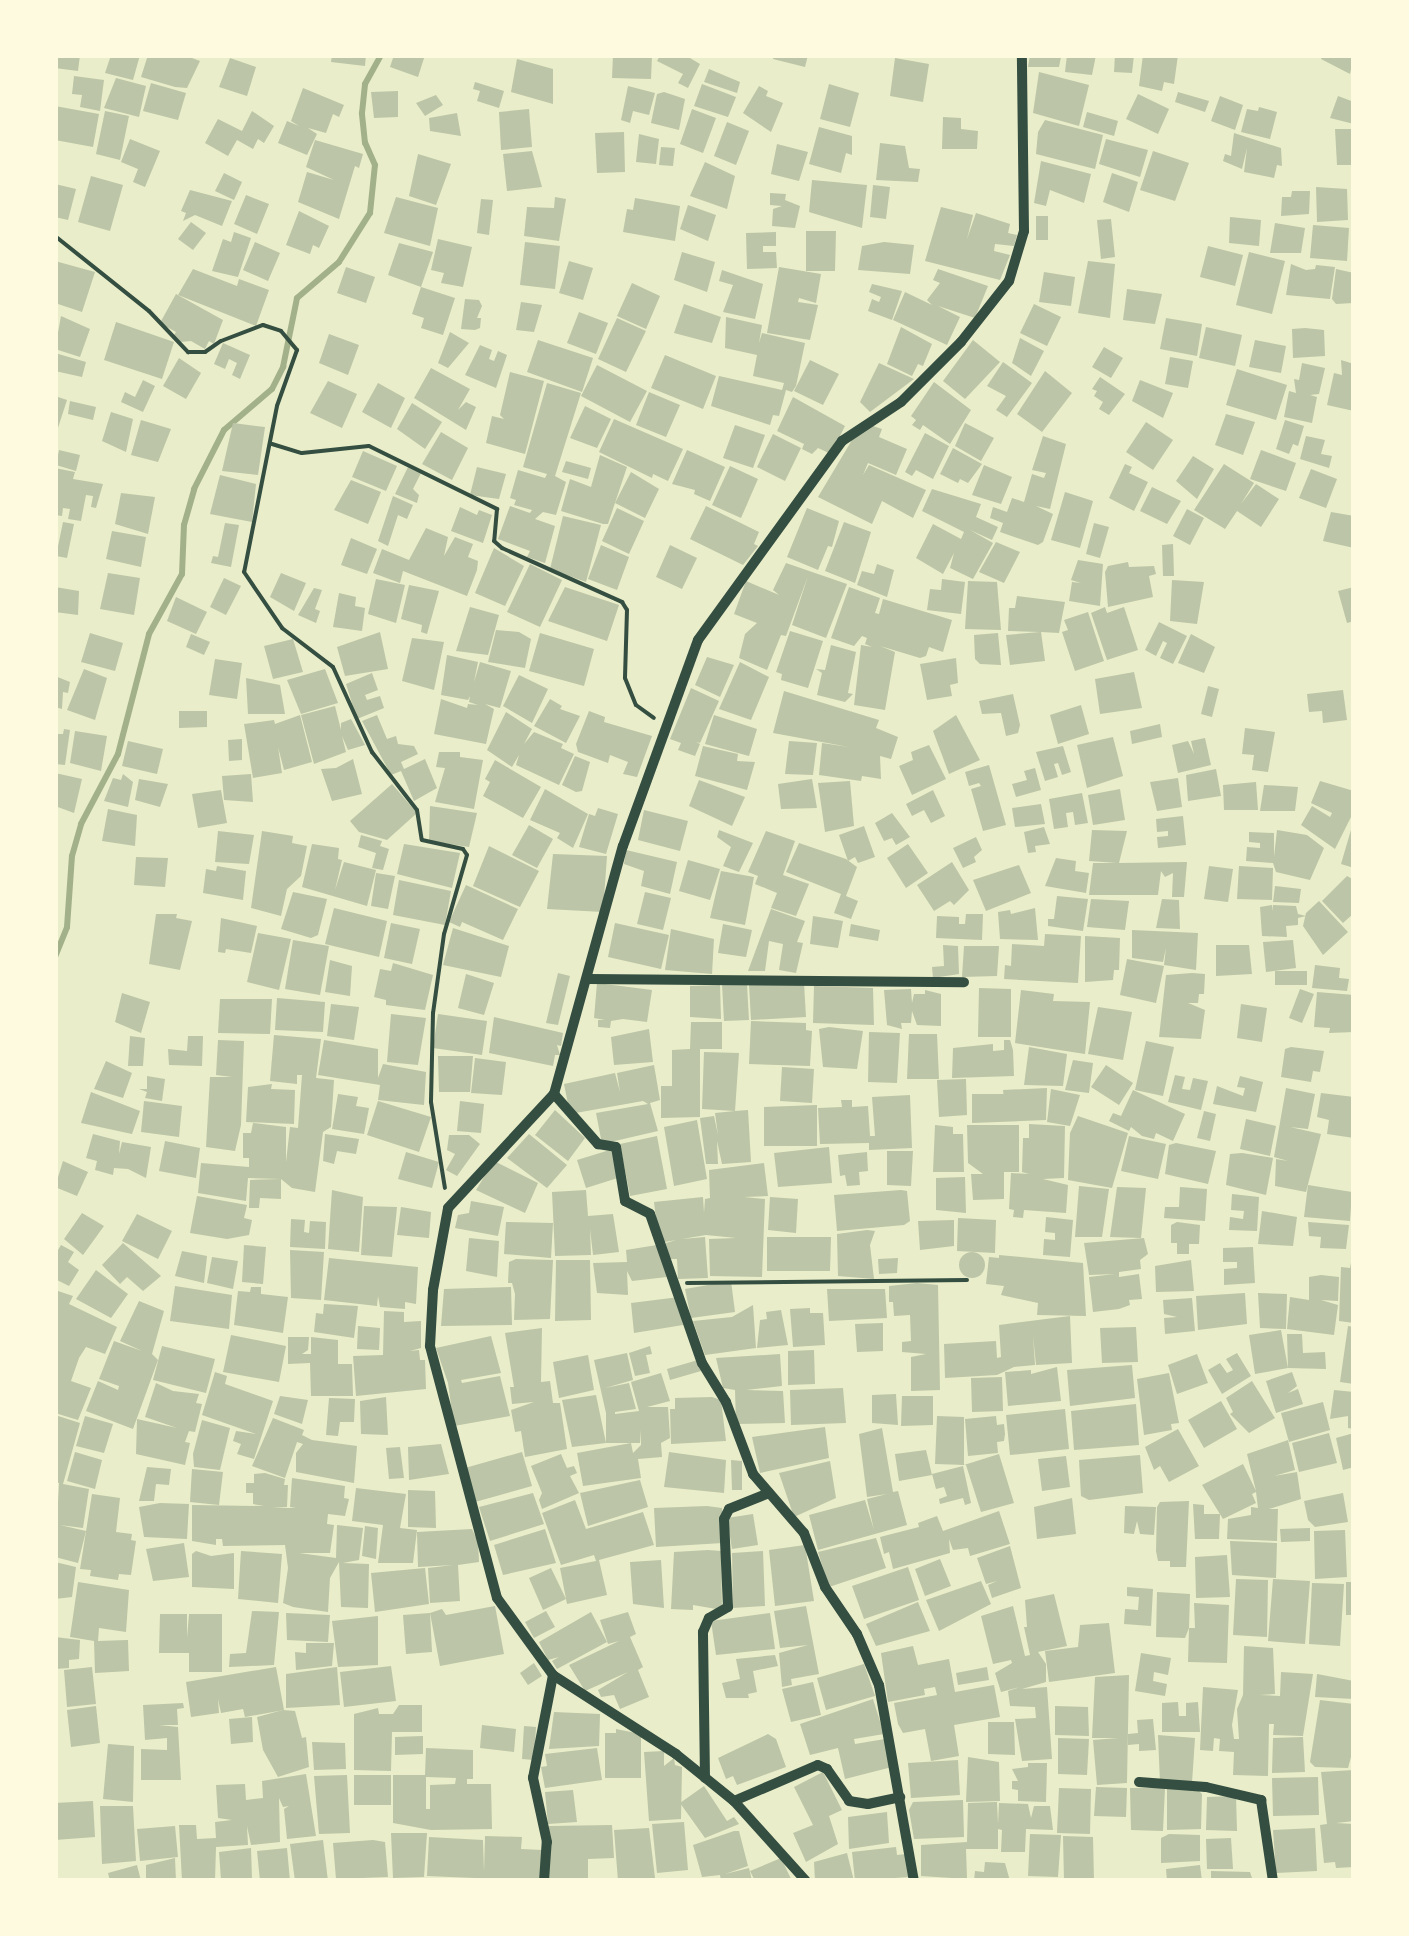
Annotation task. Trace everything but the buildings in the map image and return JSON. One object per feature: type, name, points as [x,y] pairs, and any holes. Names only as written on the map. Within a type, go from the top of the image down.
[{"type":"street","points":[[806,1881],[734,1800],[553,1674],[497,1598],[437,1380],[430,1346],[432,1309],[448,1208],[554,1094],[624,846],[698,640],[842,441],[901,402],[961,342],[1008,281],[1024,231],[1022,55]]},
{"type":"street","points":[[589,979],[964,982]]},
{"type":"street","points":[[554,1094],[598,1144],[616,1147],[625,1202],[650,1214],[702,1363],[726,1402],[754,1474],[804,1533],[826,1587],[858,1634],[879,1685],[914,1881]]},
{"type":"street","points":[[705,1778],[702,1632],[709,1618],[728,1607],[724,1519],[729,1509],[770,1493]]},
{"type":"street","points":[[544,1881],[547,1842],[533,1778],[553,1674]]},
{"type":"street","points":[[734,1800],[818,1765],[827,1769],[850,1801],[868,1804],[900,1797]]},
{"type":"street","points":[[1139,1782],[1254,1794],[1266,1811],[1273,1881]]},
{"type":"path","points":[[55,236],[149,312],[188,352],[205,352],[221,340],[262,325],[291,340],[297,359],[277,406],[244,572],[282,628],[332,666],[372,752],[417,810],[422,840],[463,849],[467,855],[444,934],[433,1014],[432,1102],[448,1208]]},
{"type":"path","points":[[270,443],[302,453],[369,446],[497,509],[494,541],[502,548],[622,602],[627,610],[625,678],[636,705],[666,727]]},
{"type":"path","points":[[677,1284],[968,1280]]},
{"type":"waterway","points":[[55,957],[67,927],[72,856],[81,824],[118,754],[149,634],[182,574],[184,525],[194,489],[224,430],[272,389],[283,367],[297,298],[339,262],[370,213],[375,165],[365,143],[362,113],[365,84],[381,55]]}]
